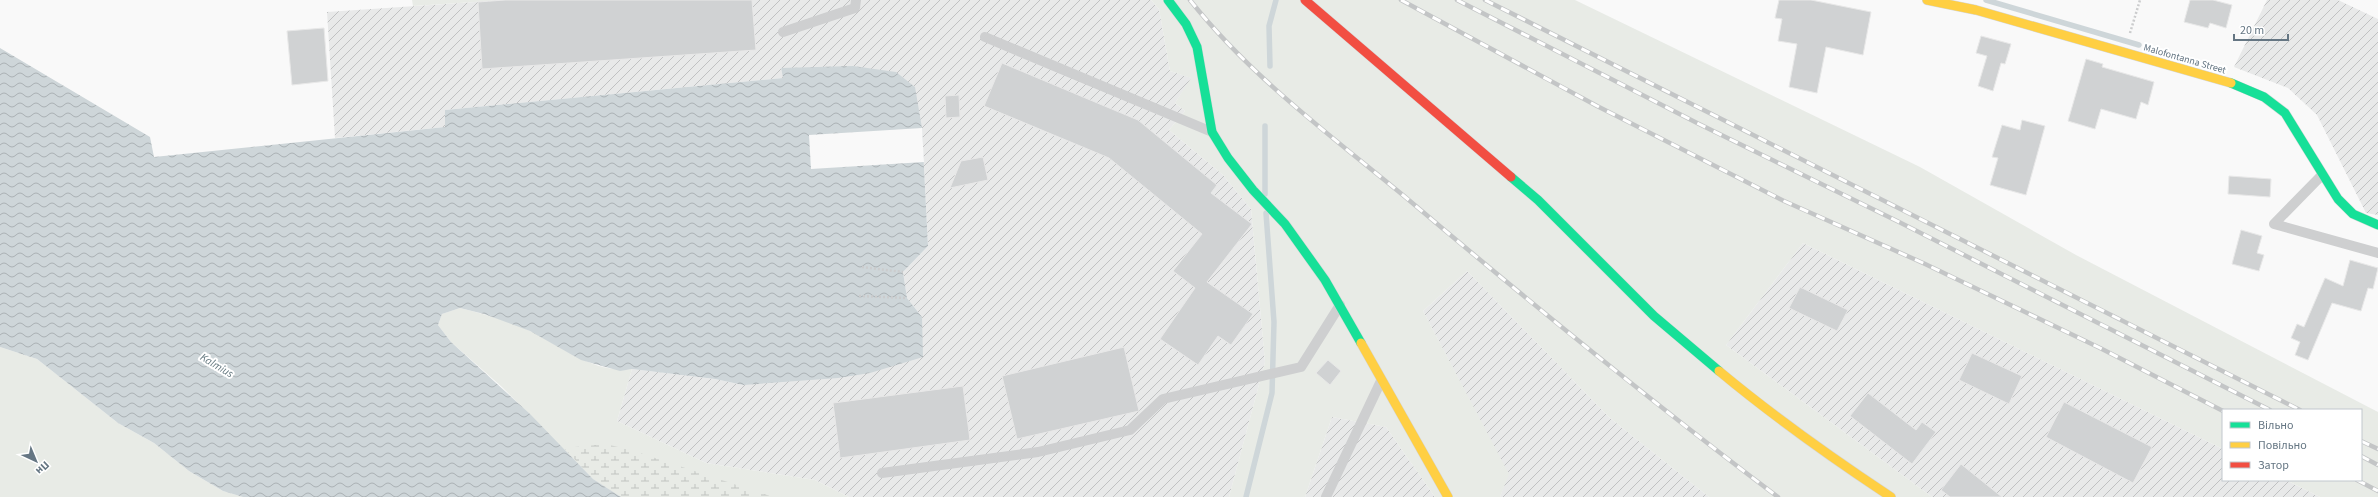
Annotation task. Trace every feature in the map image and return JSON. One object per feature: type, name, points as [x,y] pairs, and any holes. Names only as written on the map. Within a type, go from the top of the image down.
[{"type":"street","points":[[1168,0],[1186,24],[1197,47],[1212,132],[1228,158],[1253,190],[1286,224],[1304,248],[1340,305],[1448,497]]},
{"type":"street","points":[[1305,0],[1538,200],[1654,316],[1744,392],[1840,463],[1891,497]]},
{"type":"street","name":"Malofontanna Street","points":[[1927,0],[1976,10],[2124,52],[2240,86],[2264,97],[2285,113],[2338,199],[2354,214],[2378,225]]},
{"type":"lane","points":[[783,32],[855,8],[856,0]]},
{"type":"lane","points":[[985,37],[1212,132]]},
{"type":"lane","points":[[2322,175],[2274,224],[2378,253]]},
{"type":"lane","points":[[882,473],[1038,452],[1130,430],[1163,399],[1301,367],[1340,305]]},
{"type":"lane","points":[[1326,497],[1382,379]]},
{"type":"path","points":[[2124,52],[2140,0]]},
{"type":"path","points":[[862,267],[903,272]]},
{"type":"path","points":[[859,296],[907,298]]},
{"type":"shaded area","points":[[505,0],[1151,0],[1159,9],[1170,71],[1192,78],[1175,103],[1185,111],[1169,130],[1223,175],[1251,209],[1265,362],[1229,497],[849,497],[815,480],[706,463],[617,421],[632,369],[715,379],[743,385],[922,317],[907,298],[903,272],[928,246],[922,128],[781,68],[783,78],[445,110],[445,127],[335,138],[327,12]]},
{"type":"shaded area","points":[[2267,0],[2338,0],[2378,19],[2378,215],[2366,213],[2317,115],[2288,88],[2234,67]]},
{"type":"shaded area","points":[[1803,243],[2222,449],[2222,481],[2288,481],[2320,497],[1932,497],[1726,345]]},
{"type":"shaded area","points":[[1467,271],[1610,418],[1709,497],[1500,497],[1508,474],[1423,311]]},
{"type":"shaded area","points":[[1332,417],[1386,427],[1435,497],[1305,497]]},
{"type":"green space","points":[[412,0],[505,0],[413,6]]},
{"type":"green space","points":[[1151,0],[1575,0],[1920,167],[2076,255],[2378,412],[2378,497],[2320,497],[2288,481],[2362,481],[2362,409],[2222,409],[2222,449],[1803,243],[1726,345],[1932,497],[1709,497],[1610,418],[1467,271],[1423,311],[1509,474],[1500,497],[1435,497],[1386,427],[1332,417],[1305,497],[1229,497],[1265,362],[1251,209],[1223,175],[1169,130],[1185,111],[1175,103],[1191,78],[1170,71],[1159,9]]},
{"type":"green space","points":[[460,308],[522,327],[579,358],[592,363],[618,369],[632,369],[617,421],[706,463],[815,480],[849,497],[621,497],[593,479],[502,387],[451,342],[438,325],[442,314]]},
{"type":"green space","points":[[0,347],[37,359],[118,423],[154,443],[189,471],[223,491],[243,497],[0,497]]},
{"type":"green space","points":[[606,444],[634,451],[773,497],[621,497],[593,479],[564,448]]},
{"type":"water","name":"Kalmius","points":[[0,48],[150,137],[154,157],[445,127],[445,110],[783,78],[781,68],[853,66],[896,72],[915,87],[922,128],[928,246],[903,272],[907,298],[922,317],[923,357],[870,373],[838,378],[743,385],[715,379],[632,369],[620,371],[581,360],[530,331],[484,314],[460,308],[442,314],[438,325],[451,342],[530,414],[593,479],[621,497],[243,497],[223,491],[189,471],[154,443],[118,423],[37,359],[0,347]]},
{"type":"pier","points":[[922,128],[924,162],[811,169],[809,135]]},
{"type":"building","points":[[505,0],[752,0],[756,50],[482,69],[478,2]]},
{"type":"building","points":[[1779,0],[1811,0],[1871,12],[1863,55],[1826,47],[1817,93],[1789,87],[1797,44],[1778,41],[1782,19],[1775,18]]},
{"type":"building","points":[[2190,0],[2213,0],[2232,5],[2226,28],[2210,23],[2208,28],[2184,22]]},
{"type":"building","points":[[324,28],[328,81],[292,85],[287,31]]},
{"type":"building","points":[[1981,36],[2011,44],[2005,64],[2001,63],[1993,91],[1978,86],[1987,56],[1976,53]]},
{"type":"building","points":[[2086,59],[2103,64],[2102,67],[2154,82],[2148,105],[2141,102],[2136,119],[2101,109],[2095,129],[2068,121]]},
{"type":"building","points":[[1002,63],[1138,120],[1217,185],[1211,193],[1252,224],[1207,282],[1253,314],[1231,345],[1218,336],[1198,365],[1160,339],[1195,288],[1173,271],[1202,234],[1109,158],[984,106]]},
{"type":"building","points":[[959,95],[960,117],[946,118],[945,96]]},
{"type":"building","points":[[2022,120],[2045,126],[2026,195],[1990,185],[1998,158],[1992,157],[2002,125],[2020,130]]},
{"type":"building","points":[[983,157],[988,180],[950,188],[961,161]]},
{"type":"building","points":[[2229,176],[2271,179],[2270,197],[2228,194]]},
{"type":"building","points":[[2241,230],[2262,236],[2257,253],[2264,255],[2259,271],[2232,264]]},
{"type":"building","points":[[2350,260],[2378,268],[2373,289],[2368,288],[2361,311],[2332,303],[2308,360],[2295,355],[2300,342],[2291,338],[2297,324],[2304,327],[2325,278],[2343,286]]},
{"type":"building","points":[[1800,287],[1848,310],[1837,331],[1789,308]]},
{"type":"building","points":[[1124,347],[1139,411],[1017,439],[1002,376]]},
{"type":"building","points":[[1972,353],[2022,376],[2009,404],[1959,380]]},
{"type":"building","points":[[1328,360],[1341,371],[1330,385],[1316,373]]},
{"type":"building","points":[[963,386],[970,440],[840,458],[833,403]]},
{"type":"building","points":[[1868,393],[1916,430],[1922,422],[1936,432],[1912,464],[1850,416]]},
{"type":"building","points":[[2064,402],[2152,447],[2133,483],[2046,437]]},
{"type":"building","points":[[1961,464],[2002,497],[1950,497],[1941,490]]},
{"type":"waterway","points":[[1270,66],[1269,26],[1276,0]]},
{"type":"waterway","points":[[1986,0],[2139,45]]},
{"type":"waterway","points":[[1265,126],[1265,194]]},
{"type":"waterway","points":[[1246,497],[1272,393],[1274,322],[1266,213]]},
{"type":"railway","points":[[1190,0],[1213,28],[1238,54],[1292,104],[1589,349],[1730,461],[1778,497]]},
{"type":"railway","points":[[1401,0],[1597,106],[1784,201],[1923,263],[2100,348],[2222,410]]},
{"type":"railway","points":[[1457,0],[1699,124],[1897,221],[2268,409]]},
{"type":"railway","points":[[1485,0],[2298,409]]},
{"type":"railway","points":[[2362,441],[2378,449]]},
{"type":"railway","points":[[2362,457],[2378,465]]},
{"type":"railway","points":[[2359,481],[2378,491]]},
{"type":"traffic: fast","points":[[1168,0],[1186,24],[1197,47],[1212,132],[1228,158],[1253,190],[1285,224],[1325,280],[1361,343]]},
{"type":"traffic: fast","points":[[2231,83],[2264,97],[2285,113],[2338,199],[2353,214],[2378,225]]},
{"type":"traffic: fast","points":[[1511,177],[1538,200],[1654,316],[1719,371]]},
{"type":"traffic: slow","points":[[1927,0],[1976,10],[2231,83]]},
{"type":"traffic: slow","points":[[1361,343],[1448,497]]},
{"type":"traffic: slow","points":[[1719,371],[1803,436],[1891,497]]},
{"type":"traffic: jam","points":[[1305,0],[1511,177]]}]
